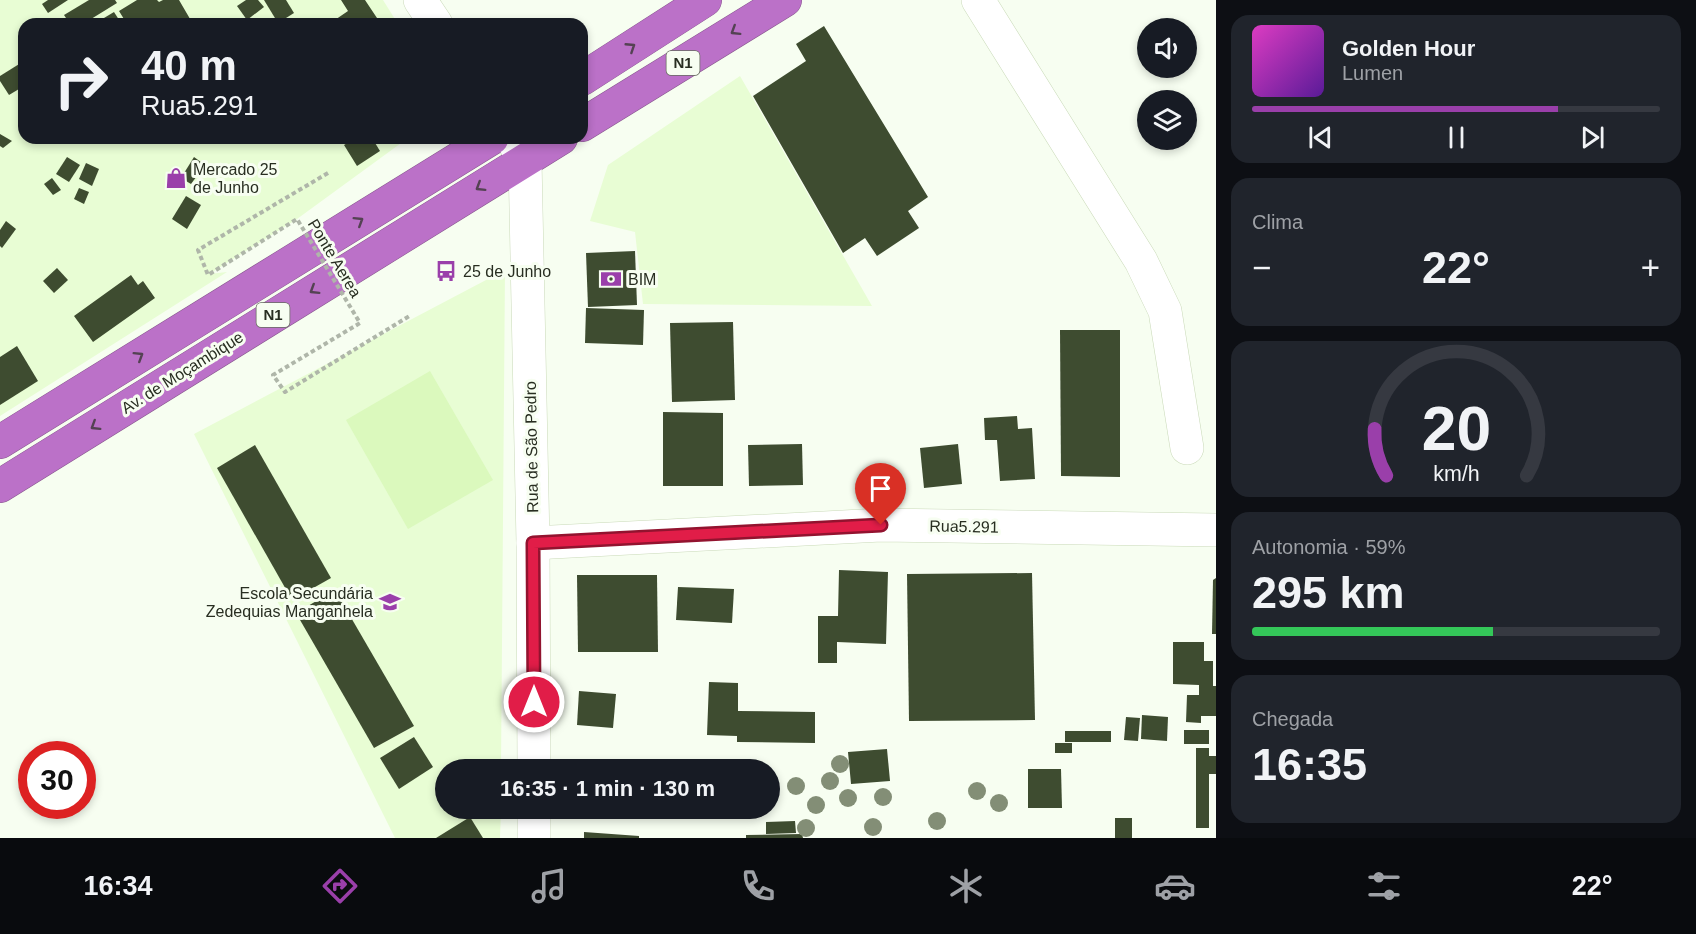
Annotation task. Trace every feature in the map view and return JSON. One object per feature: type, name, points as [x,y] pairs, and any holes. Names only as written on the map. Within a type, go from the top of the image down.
[{"type":"highway","name":"N1","points":[[588,75],[705,0]]},
{"type":"highway","name":"N1","points":[[588,121],[785,0]]},
{"type":"highway","name":"N1","points":[[0,442],[482,144]]},
{"type":"highway","name":"Av. de Moçambique","points":[[0,486],[536,145]]},
{"type":"street","points":[[420,0],[432,18]]},
{"type":"street","points":[[978,0],[1141,261],[1165,311],[1187,448]]},
{"type":"street","name":"Rua de São Pedro","points":[[534,759],[536,145]]},
{"type":"street","name":"Rua5.291","points":[[533,543],[881,525],[1216,530]]},
{"type":"street","points":[[534,819],[534,838]]},
{"type":"path","name":"Ponte Aerea","points":[[328,173],[198,250],[208,275],[297,219],[360,323],[273,375],[285,392],[411,315]]},
{"type":"shaded area","name":"Mercado 25 de Junho","points":[[0,0],[383,0],[394,18],[18,18],[18,144],[400,144],[297,219],[209,274],[227,272],[0,416]]},
{"type":"shaded area","points":[[740,76],[872,306],[643,304],[635,232],[590,221],[608,165]]},
{"type":"shaded area","name":"Escola Secundária Zedequias Manganhela","points":[[505,270],[501,759],[435,759],[435,819],[501,819],[500,838],[395,838],[194,434]]},
{"type":"shaded area","points":[[430,371],[493,480],[408,529],[346,420]]},
{"type":"building","points":[[48,0],[68,0],[48,13],[42,4]]},
{"type":"building","points":[[89,0],[115,0],[117,3],[93,18],[66,18],[64,15]]},
{"type":"building","points":[[137,0],[157,0],[159,2],[179,0],[190,18],[123,18],[119,11]]},
{"type":"building","points":[[246,0],[258,0],[264,7],[250,18],[246,18],[237,6]]},
{"type":"building","points":[[264,0],[286,0],[294,13],[286,18],[275,18]]},
{"type":"building","points":[[341,0],[365,0],[377,18],[338,18],[348,11]]},
{"type":"building","points":[[114,12],[118,18],[104,18]]},
{"type":"building","points":[[824,26],[928,197],[908,211],[919,228],[877,256],[865,238],[843,253],[753,96],[806,61],[796,44]]},
{"type":"building","points":[[18,65],[18,90],[9,95],[0,81],[0,76]]},
{"type":"building","points":[[0,134],[12,141],[3,148],[0,146]]},
{"type":"building","points":[[376,144],[380,151],[357,166],[344,145]]},
{"type":"building","points":[[67,157],[80,165],[69,182],[56,174]]},
{"type":"building","points":[[194,157],[205,165],[191,184],[181,178]]},
{"type":"building","points":[[86,163],[99,169],[92,186],[79,179]]},
{"type":"building","points":[[52,178],[61,190],[53,195],[44,184]]},
{"type":"building","points":[[79,188],[89,192],[84,204],[74,199]]},
{"type":"building","points":[[186,196],[201,205],[187,229],[172,219]]},
{"type":"building","points":[[6,221],[16,229],[2,248],[0,230]]},
{"type":"building","name":"BIM","points":[[635,251],[637,305],[588,307],[586,253]]},
{"type":"building","points":[[57,268],[68,280],[54,293],[43,281]]},
{"type":"building","points":[[131,275],[138,285],[143,281],[155,298],[93,342],[74,316]]},
{"type":"building","points":[[586,308],[644,310],[643,345],[585,343]]},
{"type":"building","points":[[733,322],[735,400],[672,402],[670,323]]},
{"type":"building","points":[[1060,330],[1120,330],[1120,477],[1061,476]]},
{"type":"building","points":[[17,346],[38,381],[0,405],[0,357]]},
{"type":"building","points":[[663,412],[723,413],[723,486],[663,486]]},
{"type":"building","points":[[1017,416],[1018,429],[1032,428],[1035,479],[1000,481],[997,440],[985,440],[984,418]]},
{"type":"building","points":[[802,444],[803,485],[749,486],[748,445]]},
{"type":"building","points":[[958,444],[962,484],[924,488],[920,448]]},
{"type":"building","points":[[255,445],[331,578],[292,600],[217,468]]},
{"type":"building","points":[[839,570],[888,572],[886,644],[837,642],[837,663],[818,663],[818,616],[838,616]]},
{"type":"building","points":[[1032,573],[1035,720],[909,721],[907,574]]},
{"type":"building","points":[[577,575],[657,575],[658,652],[578,652]]},
{"type":"building","points":[[1216,578],[1216,634],[1212,634],[1213,580]]},
{"type":"building","points":[[678,587],[734,589],[732,623],[676,620]]},
{"type":"building","points":[[335,590],[414,726],[374,748],[296,613]]},
{"type":"building","points":[[1173,642],[1204,642],[1204,661],[1213,661],[1216,716],[1201,716],[1201,723],[1186,722],[1187,695],[1199,695],[1199,685],[1173,684]]},
{"type":"building","points":[[709,682],[738,683],[738,711],[815,712],[815,743],[737,742],[737,736],[707,735]]},
{"type":"building","points":[[579,691],[616,694],[613,728],[577,725]]},
{"type":"building","points":[[1142,715],[1168,717],[1167,741],[1141,739]]},
{"type":"building","points":[[1126,717],[1140,718],[1138,741],[1124,740]]},
{"type":"building","points":[[1184,730],[1209,730],[1209,744],[1184,744]]},
{"type":"building","points":[[1065,731],[1111,731],[1111,742],[1065,742]]},
{"type":"building","points":[[414,737],[433,767],[399,789],[380,758]]},
{"type":"building","points":[[1055,743],[1072,743],[1072,753],[1055,753]]},
{"type":"building","points":[[1196,748],[1209,748],[1209,756],[1216,756],[1216,774],[1209,774],[1209,828],[1196,828]]},
{"type":"building","points":[[887,749],[890,781],[851,784],[848,752]]},
{"type":"building","points":[[1028,769],[1061,769],[1062,808],[1028,808]]},
{"type":"building","points":[[1115,818],[1132,818],[1132,838],[1115,838]]},
{"type":"building","points":[[467,819],[471,819],[483,838],[436,838]]},
{"type":"building","points":[[795,821],[796,833],[766,834],[766,822]]},
{"type":"building","points":[[584,832],[639,836],[639,838],[584,838]]},
{"type":"building","points":[[802,834],[803,838],[746,838],[746,835]]},
{"type":"place","name":"Mercado 25 de Junho","points":[[176,178]]},
{"type":"place","name":"25 de Junho","points":[[446,271]]},
{"type":"place","name":"BIM","points":[[611,279]]},
{"type":"place","name":"Escola Secundária Zedequias Manganhela","points":[[390,602]]},
{"type":"route","points":[[534,702],[533,543],[881,525]]}]
